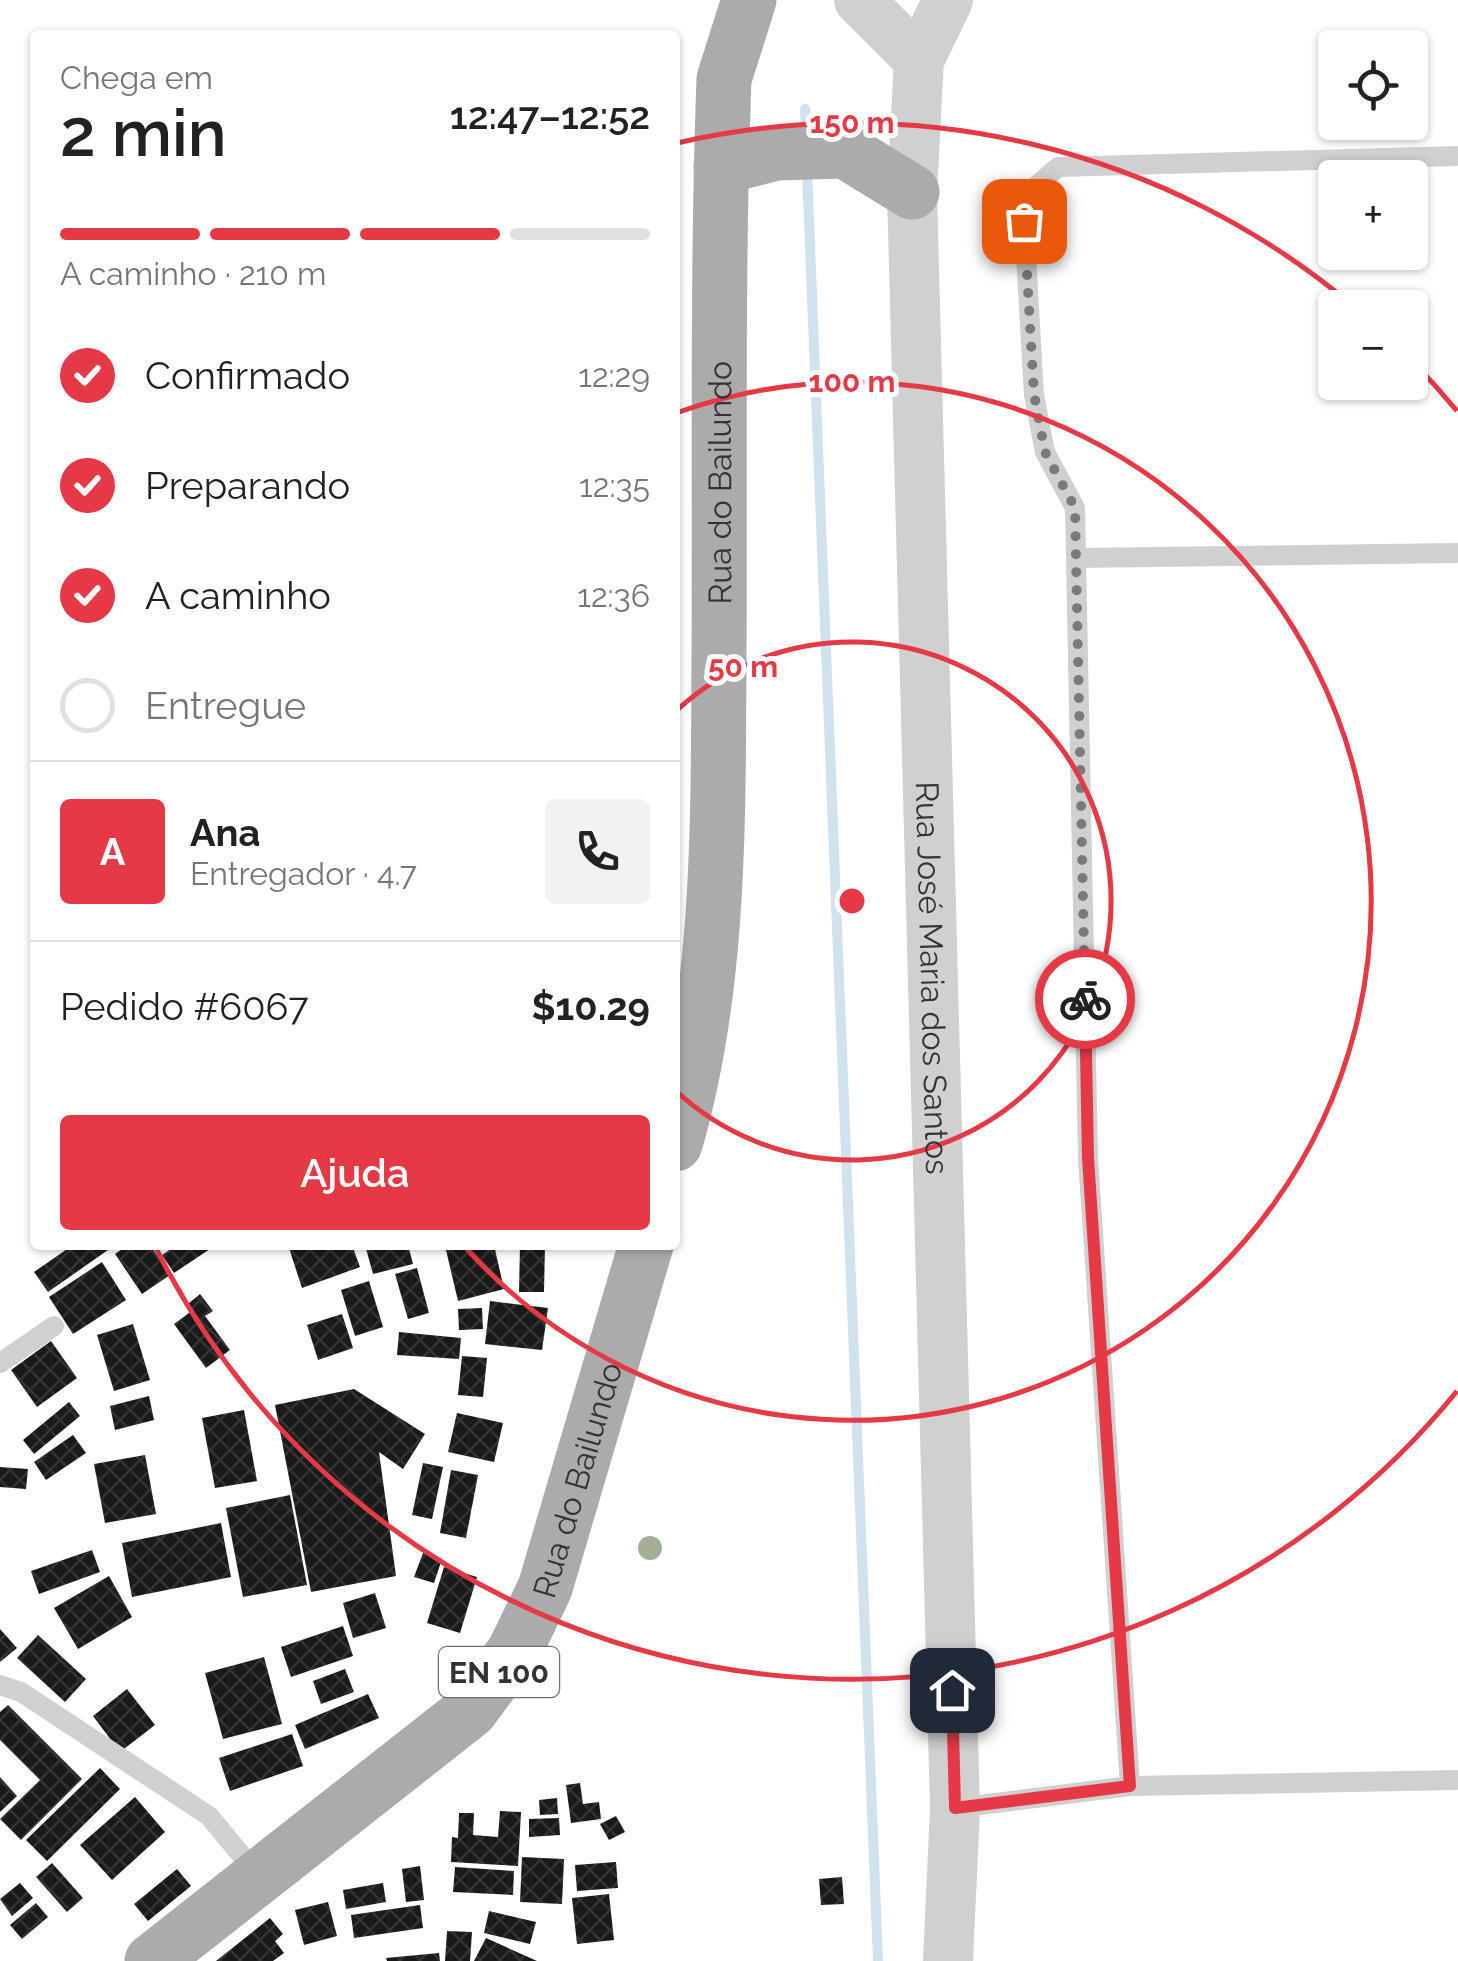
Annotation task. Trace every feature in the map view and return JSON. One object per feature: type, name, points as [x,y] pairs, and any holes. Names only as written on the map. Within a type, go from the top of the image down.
[{"type":"main road","name":"Rua do Bailundo","points":[[680,1128],[708,974],[718,801],[724,78],[749,0]]},
{"type":"main road","points":[[721,167],[776,153],[845,152],[912,192]]},
{"type":"main road","name":"Rua do Bailundo","points":[[152,1961],[470,1711],[514,1652],[545,1588],[645,1250]]},
{"type":"street","points":[[858,0],[918,60]]},
{"type":"street","name":"Rua José Maria dos Santos","points":[[948,0],[918,60],[912,192],[955,1808],[948,1961]]},
{"type":"lane","points":[[1130,1786],[1088,1158],[1075,508],[1045,452],[1034,394],[1024,221],[1035,187],[1058,167],[1458,156]]},
{"type":"lane","points":[[1076,558],[1458,554]]},
{"type":"lane","points":[[0,1364],[54,1326]]},
{"type":"lane","points":[[0,1685],[22,1692],[209,1816],[260,1877]]},
{"type":"lane","points":[[955,1808],[1130,1786],[1458,1780]]},
{"type":"building","points":[[66,1250],[108,1250],[48,1292],[34,1272]]},
{"type":"building","points":[[121,1250],[153,1250],[170,1275],[142,1294],[115,1254]]},
{"type":"building","points":[[170,1250],[208,1250],[174,1273],[162,1255]]},
{"type":"building","points":[[290,1250],[354,1250],[360,1267],[302,1288]]},
{"type":"building","points":[[366,1250],[409,1250],[413,1264],[373,1274]]},
{"type":"building","points":[[446,1250],[495,1250],[504,1289],[458,1301]]},
{"type":"building","points":[[520,1250],[545,1250],[544,1292],[519,1292]]},
{"type":"building","points":[[102,1262],[126,1300],[73,1334],[49,1297]]},
{"type":"building","points":[[417,1268],[429,1313],[408,1319],[395,1274]]},
{"type":"building","points":[[369,1281],[383,1327],[355,1336],[341,1290]]},
{"type":"building","points":[[200,1294],[213,1311],[205,1316],[230,1350],[206,1368],[174,1324],[193,1310],[188,1304]]},
{"type":"building","points":[[490,1301],[548,1308],[542,1350],[485,1344]]},
{"type":"building","points":[[482,1308],[483,1329],[459,1330],[458,1309]]},
{"type":"building","points":[[342,1314],[353,1348],[318,1360],[307,1325]]},
{"type":"building","points":[[133,1324],[150,1380],[114,1391],[97,1335]]},
{"type":"building","points":[[399,1332],[461,1338],[459,1359],[397,1355]]},
{"type":"building","points":[[51,1341],[77,1378],[37,1407],[11,1370]]},
{"type":"building","points":[[462,1356],[487,1358],[483,1397],[458,1395]]},
{"type":"building","points":[[354,1389],[425,1434],[403,1469],[379,1452],[396,1576],[311,1592],[275,1405]]},
{"type":"building","points":[[149,1396],[154,1420],[115,1430],[110,1406]]},
{"type":"building","points":[[69,1402],[80,1416],[34,1454],[23,1440]]},
{"type":"building","points":[[244,1410],[257,1481],[215,1488],[202,1418]]},
{"type":"building","points":[[457,1413],[503,1423],[494,1462],[448,1452]]},
{"type":"building","points":[[73,1435],[86,1453],[46,1480],[34,1462]]},
{"type":"building","points":[[145,1455],[156,1514],[105,1523],[94,1464]]},
{"type":"building","points":[[423,1463],[443,1467],[432,1519],[412,1515]]},
{"type":"building","points":[[0,1467],[28,1469],[26,1489],[0,1487]]},
{"type":"building","points":[[451,1470],[478,1475],[466,1538],[440,1533]]},
{"type":"building","points":[[290,1495],[307,1585],[243,1597],[226,1508]]},
{"type":"building","points":[[221,1523],[231,1577],[132,1597],[122,1543]]},
{"type":"building","points":[[92,1550],[100,1572],[39,1594],[31,1571]]},
{"type":"building","points":[[423,1553],[442,1559],[434,1583],[414,1577]]},
{"type":"building","points":[[444,1567],[477,1577],[460,1633],[427,1623]]},
{"type":"building","points":[[109,1576],[132,1617],[78,1649],[54,1608]]},
{"type":"building","points":[[375,1593],[386,1628],[353,1638],[343,1603]]},
{"type":"building","points":[[343,1626],[353,1656],[291,1677],[281,1647]]},
{"type":"building","points":[[0,1629],[17,1648],[0,1662]]},
{"type":"building","points":[[38,1635],[86,1679],[65,1702],[17,1658]]},
{"type":"building","points":[[264,1657],[282,1724],[223,1739],[205,1673]]},
{"type":"building","points":[[345,1669],[354,1692],[321,1704],[313,1681]]},
{"type":"building","points":[[127,1689],[155,1725],[120,1752],[93,1716]]},
{"type":"building","points":[[368,1694],[379,1718],[305,1749],[295,1725]]},
{"type":"building","points":[[8,1705],[82,1779],[21,1840],[0,1819],[40,1780],[0,1740],[0,1712]]},
{"type":"building","points":[[292,1734],[303,1766],[230,1791],[219,1758]]},
{"type":"building","points":[[100,1768],[120,1789],[47,1861],[26,1840]]},
{"type":"building","points":[[0,1777],[17,1796],[0,1812]]},
{"type":"building","points":[[580,1783],[583,1804],[599,1802],[601,1819],[571,1823],[566,1785]]},
{"type":"building","points":[[135,1797],[165,1832],[112,1880],[80,1845]]},
{"type":"building","points":[[557,1798],[558,1814],[540,1815],[539,1800]]},
{"type":"building","points":[[500,1811],[521,1812],[518,1866],[451,1862],[452,1837],[458,1838],[459,1813],[474,1813],[473,1835],[498,1837]]},
{"type":"building","points":[[616,1816],[625,1832],[609,1840],[600,1824]]},
{"type":"building","points":[[559,1818],[560,1835],[529,1837],[529,1819]]},
{"type":"building","points":[[522,1857],[564,1859],[562,1904],[520,1902]]},
{"type":"building","points":[[616,1862],[618,1888],[577,1891],[575,1865]]},
{"type":"building","points":[[52,1863],[83,1898],[67,1912],[36,1877]]},
{"type":"building","points":[[420,1866],[424,1900],[406,1902],[402,1869]]},
{"type":"building","points":[[455,1867],[514,1871],[513,1895],[453,1892]]},
{"type":"building","points":[[177,1869],[191,1886],[148,1921],[134,1904]]},
{"type":"building","points":[[842,1877],[844,1904],[821,1905],[819,1879]]},
{"type":"building","points":[[20,1883],[33,1898],[12,1916],[0,1899]]},
{"type":"building","points":[[383,1883],[386,1902],[346,1909],[343,1890]]},
{"type":"building","points":[[609,1894],[614,1940],[577,1944],[572,1898]]},
{"type":"building","points":[[328,1902],[337,1936],[304,1945],[295,1910]]},
{"type":"building","points":[[36,1903],[48,1917],[22,1939],[10,1925]]},
{"type":"building","points":[[420,1905],[423,1928],[354,1938],[351,1915]]},
{"type":"building","points":[[489,1911],[536,1922],[530,1944],[484,1933]]},
{"type":"building","points":[[270,1918],[283,1934],[275,1941],[284,1953],[273,1961],[216,1961]]},
{"type":"building","points":[[447,1931],[472,1932],[470,1961],[445,1961]]},
{"type":"building","points":[[486,1938],[537,1961],[474,1961]]},
{"type":"building","points":[[439,1953],[440,1961],[386,1958]]},
{"type":"waterway","points":[[805,109],[806,138]]},
{"type":"waterway","points":[[807,170],[878,1961]]},
{"type":"way so far","points":[[1024,221],[1034,394],[1045,452],[1075,508],[1085,999]]},
{"type":"route","points":[[952,1690],[955,1808],[1130,1786],[1088,1158],[1085,999]]}]
